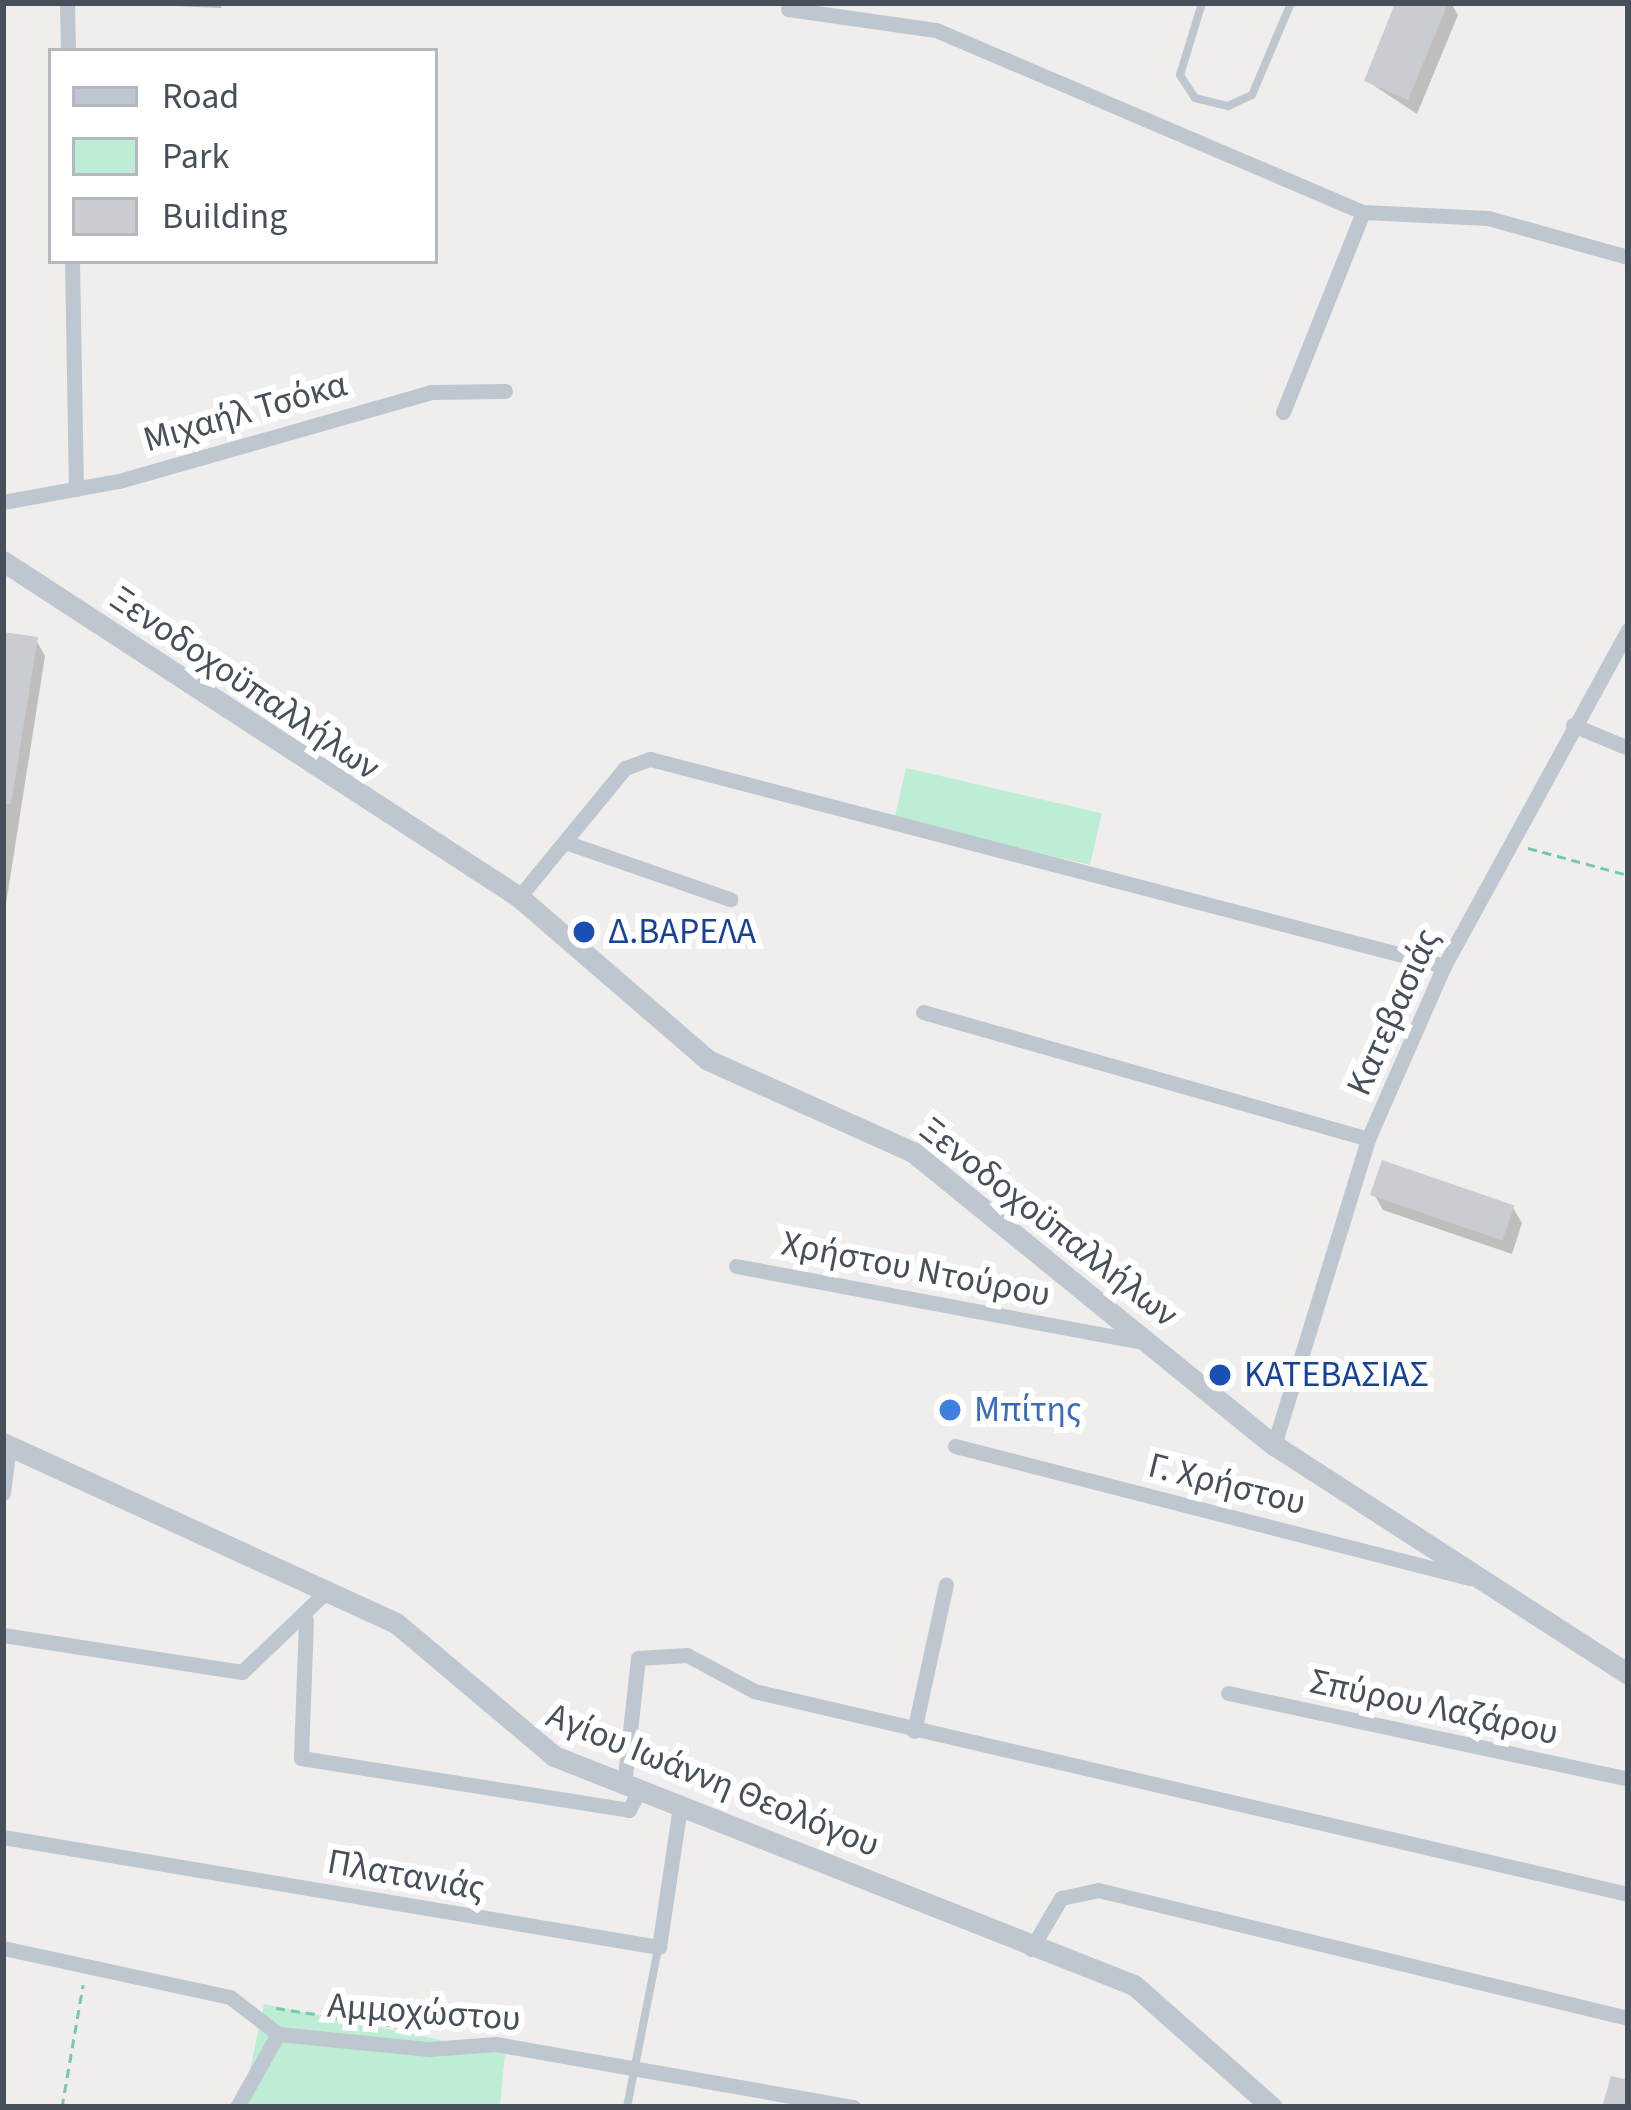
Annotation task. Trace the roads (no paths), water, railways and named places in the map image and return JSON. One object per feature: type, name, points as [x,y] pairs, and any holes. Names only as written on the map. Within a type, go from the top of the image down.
[{"type":"street","points":[[68,3],[68,48]]},
{"type":"street","points":[[788,8],[936,30],[1363,212],[1488,218],[1628,257]]},
{"type":"street","points":[[1283,412],[1363,212]]},
{"type":"street","points":[[72,264],[76,489]]},
{"type":"street","name":"Μιχαήλ Τσόκα","points":[[3,502],[76,489],[431,392],[505,392]]},
{"type":"street","name":"Ξενοδοχοϋπαλλήλων","points":[[7,572],[518,897],[708,1060],[913,1152],[1274,1445],[1628,1674]]},
{"type":"street","name":"Κατεβασιάς","points":[[1274,1445],[1368,1139],[1444,966],[1628,630]]},
{"type":"street","points":[[1574,725],[1628,748]]},
{"type":"street","points":[[518,897],[625,768],[650,759],[1444,966]]},
{"type":"street","points":[[565,842],[730,899]]},
{"type":"street","points":[[923,1012],[1368,1139]]},
{"type":"street","name":"Χρήστου Ντούρου","points":[[736,1266],[1155,1345]]},
{"type":"street","points":[[3,1493],[6,1444]]},
{"type":"street","name":"Αγίου Ιωάννη Θεολόγου","points":[[6,1444],[329,1589],[416,1636],[517,1734],[632,1788],[1156,1997],[1272,2107]]},
{"type":"street","name":"Γ. Χρήστου","points":[[955,1446],[1484,1581]]},
{"type":"street","points":[[914,1730],[946,1583]]},
{"type":"street","points":[[3,1635],[242,1672],[306,1621],[329,1589]]},
{"type":"street","points":[[306,1621],[301,1758],[629,1810],[632,1674],[650,1652],[914,1730],[1628,1894]]},
{"type":"street","name":"Σπύρου Λαζάρου","points":[[1228,1694],[1628,1779]]},
{"type":"street","points":[[659,1947],[680,1806]]},
{"type":"street","name":"Πλατανιάς","points":[[3,1837],[659,1947]]},
{"type":"street","points":[[1031,1948],[1061,1898],[1098,1890],[1628,2018]]},
{"type":"street","name":"Αμμοχώστου","points":[[3,1948],[244,2006],[278,2034],[430,2049],[496,2044],[854,2107]]},
{"type":"street","points":[[237,2107],[278,2034]]},
{"type":"lane","points":[[1202,3],[1180,75],[1195,98],[1228,106],[1252,95],[1291,3]]},
{"type":"lane","points":[[627,2107],[659,1947]]},
{"type":"place","name":"Δ.ΒΑΡΕΛΑ","points":[[584,932]]},
{"type":"place","name":"ΚΑΤΕΒΑΣΙΑΣ","points":[[1220,1375]]},
{"type":"place","name":"Μπίτης","points":[[950,1410]]}]
